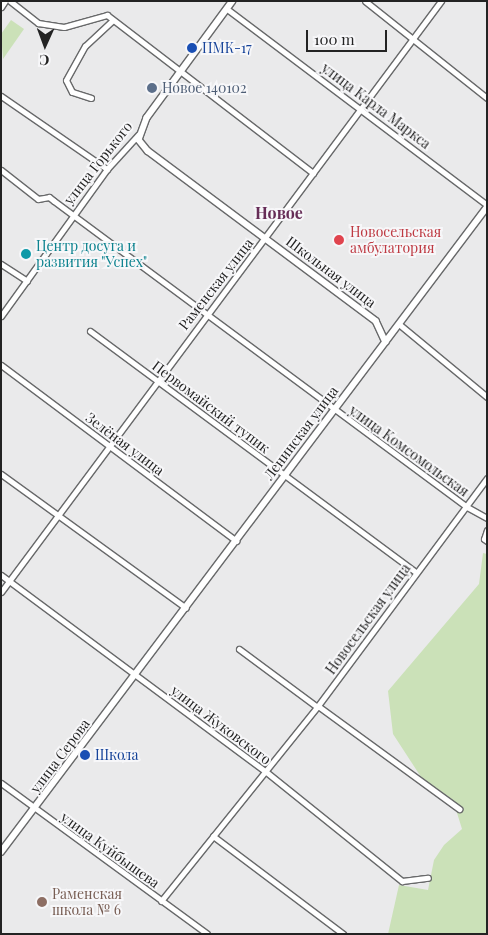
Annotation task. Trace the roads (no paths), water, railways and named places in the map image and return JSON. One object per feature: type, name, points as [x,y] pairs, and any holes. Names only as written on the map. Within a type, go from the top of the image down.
[{"type":"street","points":[[1,7],[5,1]]},
{"type":"street","points":[[10,1],[18,10],[47,24],[64,27],[107,15],[180,73],[313,173]]},
{"type":"street","name":"улица Горького","points":[[1,316],[108,169],[139,134],[180,73],[233,1]]},
{"type":"street","points":[[365,1],[487,98]]},
{"type":"street","name":"Раменская улица","points":[[1,592],[207,312],[266,239],[360,107],[441,1]]},
{"type":"street","name":"улица Карла Маркса","points":[[227,9],[360,107],[487,206]]},
{"type":"street","points":[[91,98],[72,92],[66,80],[85,46],[113,20]]},
{"type":"street","points":[[1,96],[108,169]]},
{"type":"street","name":"Школьная улица","points":[[139,134],[139,140],[148,151],[376,321],[386,342]]},
{"type":"street","name":"улица Комсомольская","points":[[1,170],[35,197],[50,198],[74,215],[207,312],[467,508],[487,518]]},
{"type":"street","name":"Ленинская улица","points":[[137,675],[487,206]]},
{"type":"street","points":[[1,264],[27,281]]},
{"type":"street","points":[[400,325],[487,397]]},
{"type":"street","name":"Первомайский тупик","points":[[90,331],[416,572]]},
{"type":"street","name":"Зелёная улица","points":[[1,365],[236,541]]},
{"type":"street","points":[[1,474],[186,608]]},
{"type":"street","name":"Новосельская улица","points":[[161,901],[318,706],[416,572],[467,508],[487,478]]},
{"type":"street","points":[[487,530],[484,539],[487,541]]},
{"type":"street","name":"улица Жуковского","points":[[1,575],[265,771],[402,881],[428,878]]},
{"type":"street","points":[[239,649],[459,809]]},
{"type":"street","name":"улица Серова","points":[[1,852],[137,675]]},
{"type":"street","name":"улица Куйбышева","points":[[1,783],[207,934]]},
{"type":"street","points":[[213,836],[343,934]]},
{"type":"place","name":"ПМК-17","points":[[192,48]]},
{"type":"place","name":"Новое 140102","points":[[152,88]]},
{"type":"place","name":"Новосельская амбулатория","points":[[339,240]]},
{"type":"place","name":"Центр досуга и развития \"Успех\"","points":[[26,254]]},
{"type":"place","name":"Школа","points":[[85,755]]},
{"type":"place","name":"Раменская школа № 6","points":[[42,902]]},
{"type":"district","name":"Новое","points":[[279,213]]}]
